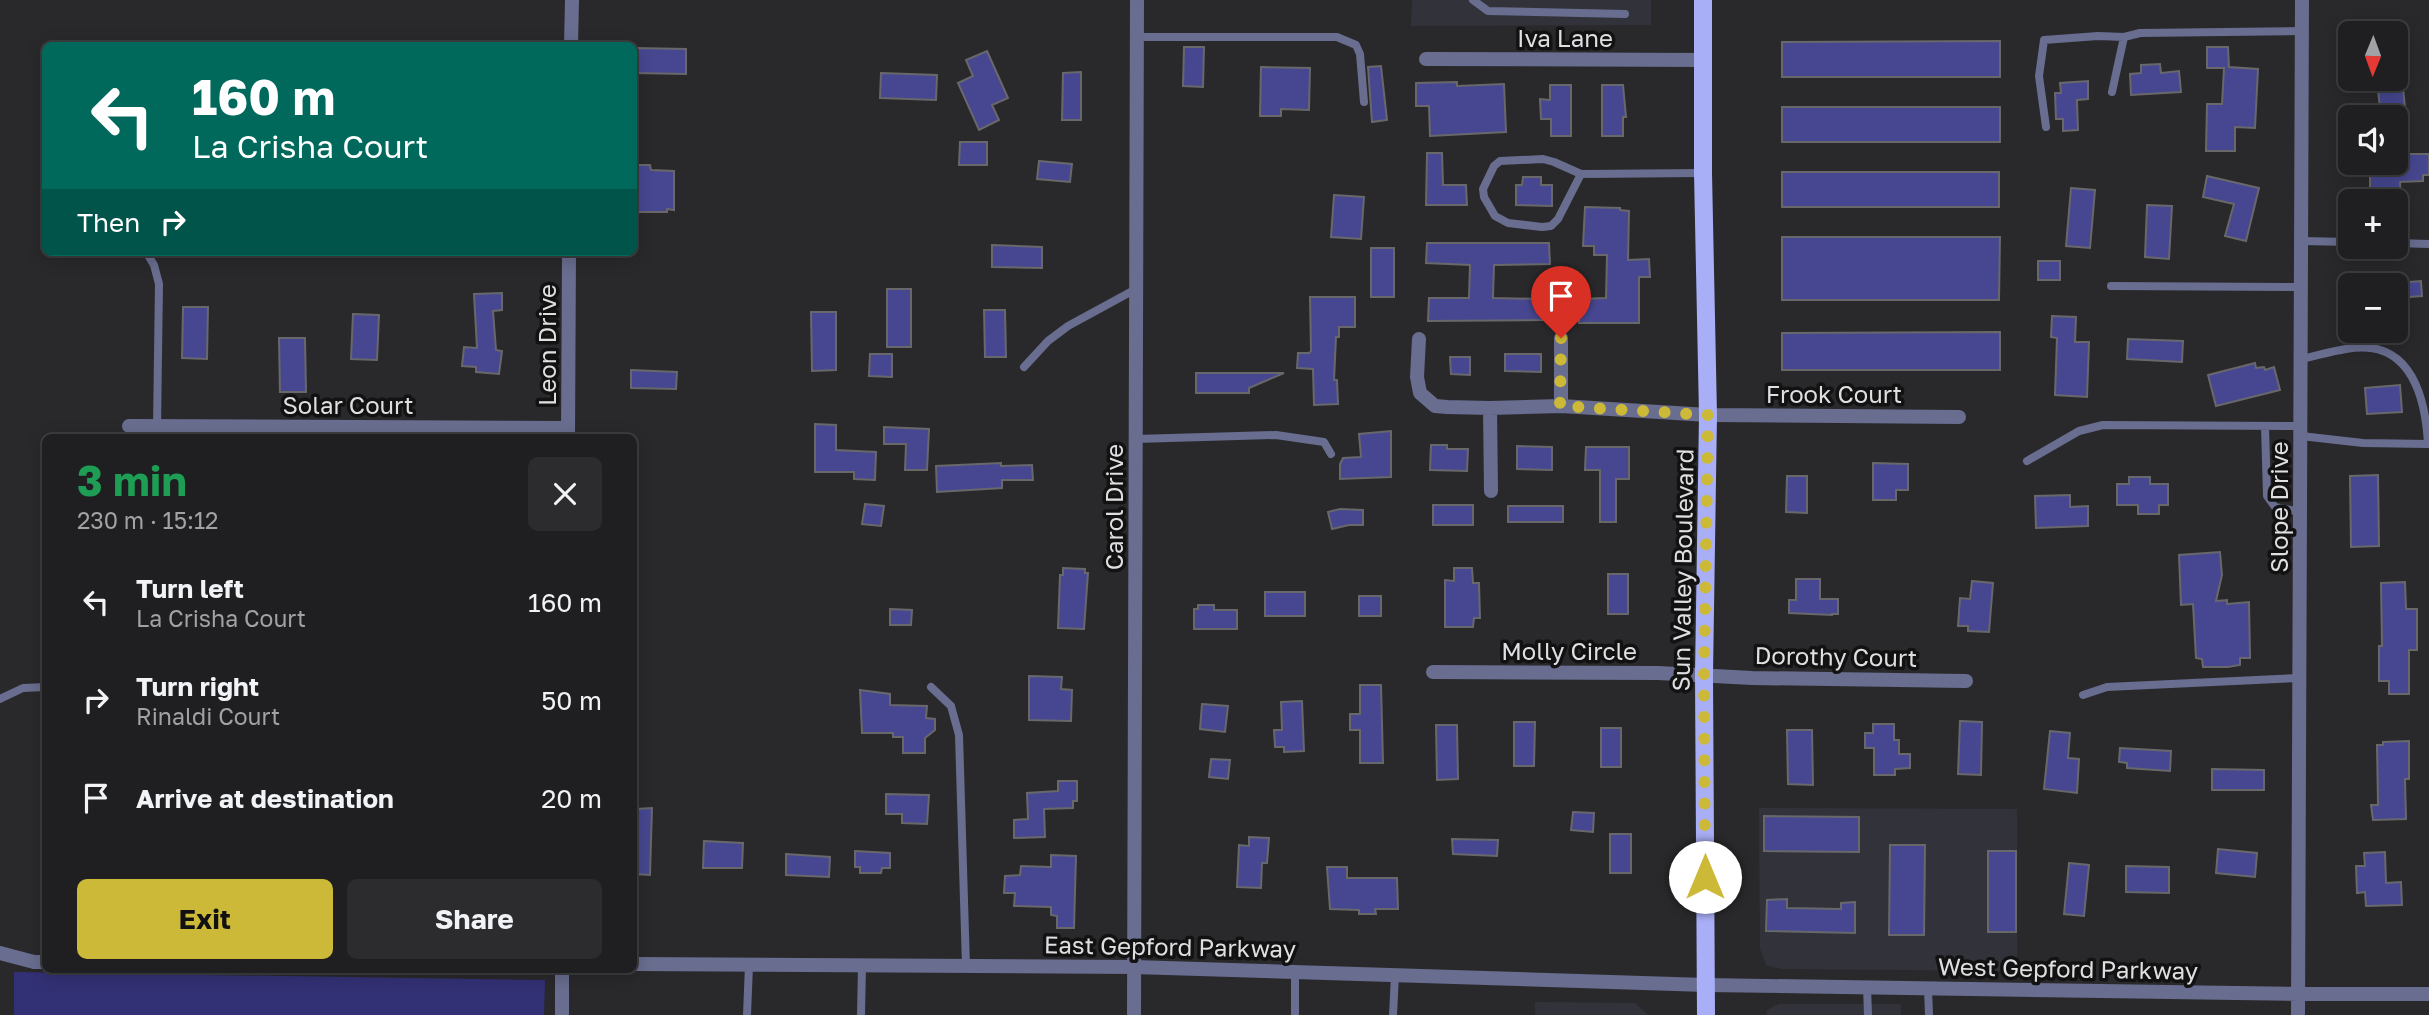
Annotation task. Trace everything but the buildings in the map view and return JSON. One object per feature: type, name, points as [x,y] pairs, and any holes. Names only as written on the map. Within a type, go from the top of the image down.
[{"type":"main road","name":"Sun Valley Boulevard","points":[[1703,0],[1708,415],[1704,676],[1706,1015]]},
{"type":"street","points":[[571,42],[572,0]]},
{"type":"street","name":"Carol Drive","points":[[1133,1015],[1137,0]]},
{"type":"street","name":"Slope Drive","points":[[2298,1015],[2302,0]]},
{"type":"street","name":"Iva Lane","points":[[1426,59],[1703,60]]},
{"type":"street","name":"Leon Drive","points":[[568,433],[569,256]]},
{"type":"street","points":[[1560,406],[1561,338]]},
{"type":"street","name":"Frook Court","points":[[1419,339],[1417,377],[1420,393],[1435,406],[1560,406],[1708,415],[1959,417]]},
{"type":"street","points":[[1490,408],[1491,491]]},
{"type":"street","name":"Solar Court","points":[[129,426],[568,433]]},
{"type":"street","name":"Molly Circle","points":[[1433,672],[1704,676]]},
{"type":"street","name":"Dorothy Court","points":[[1704,676],[1966,681]]},
{"type":"street","points":[[0,953],[42,962]]},
{"type":"street","name":"East Gepford Parkway","points":[[637,964],[1134,967],[1706,985]]},
{"type":"street","points":[[562,973],[562,1015]]},
{"type":"street","name":"West Gepford Parkway","points":[[1706,985],[2429,994]]},
{"type":"lane","points":[[1473,0],[1488,10],[1625,13]]},
{"type":"lane","points":[[2046,127],[2039,76],[2044,40],[2124,37],[2140,33],[2301,31]]},
{"type":"lane","points":[[1137,37],[1337,37],[1356,45],[1360,54],[1364,102]]},
{"type":"lane","points":[[2112,92],[2124,37]]},
{"type":"lane","points":[[1581,174],[1558,219],[1551,226],[1507,223],[1495,216],[1484,197],[1483,189],[1494,166],[1500,162],[1542,159],[1581,174],[1703,173]]},
{"type":"lane","points":[[2301,240],[2338,242]]},
{"type":"lane","points":[[2408,243],[2429,244]]},
{"type":"lane","points":[[148,256],[159,284],[157,426]]},
{"type":"lane","points":[[2111,286],[2301,287]]},
{"type":"lane","points":[[1024,367],[1048,341],[1068,326],[1136,289]]},
{"type":"lane","points":[[2027,461],[2079,431],[2102,425],[2265,426],[2363,443],[2428,444],[2427,421],[2418,390],[2404,364],[2386,352],[2369,348],[2301,359]]},
{"type":"lane","points":[[2265,426],[2264,483],[2267,496],[2275,507],[2300,512]]},
{"type":"lane","points":[[1136,439],[1276,435],[1324,442],[1331,454]]},
{"type":"lane","points":[[2083,695],[2107,687],[2300,678]]},
{"type":"lane","points":[[0,699],[23,688],[42,687]]},
{"type":"lane","points":[[931,687],[951,706],[960,736],[966,966]]},
{"type":"lane","points":[[747,1015],[749,965]]},
{"type":"lane","points":[[861,1015],[862,965]]},
{"type":"lane","points":[[1294,972],[1295,1015]]},
{"type":"lane","points":[[1394,1015],[1395,975]]},
{"type":"lane","points":[[1867,987],[1867,1015]]},
{"type":"lane","points":[[1928,989],[1929,1015]]},
{"type":"shaded area","points":[[1412,0],[1651,0],[1651,25],[1411,26]]},
{"type":"shaded area","points":[[1759,808],[2017,809],[2017,971],[1781,969],[1766,965],[1760,949]]},
{"type":"shaded area","points":[[14,972],[545,980],[544,1015],[14,1015]]},
{"type":"shaded area","points":[[1535,1002],[1635,1003],[1648,1015],[1535,1015]]},
{"type":"shaded area","points":[[1779,1004],[1901,1004],[1901,1015],[1766,1015],[1767,1010]]},
{"type":"route","points":[[1561,338],[1560,406],[1708,415],[1704,676],[1705,877]]}]
